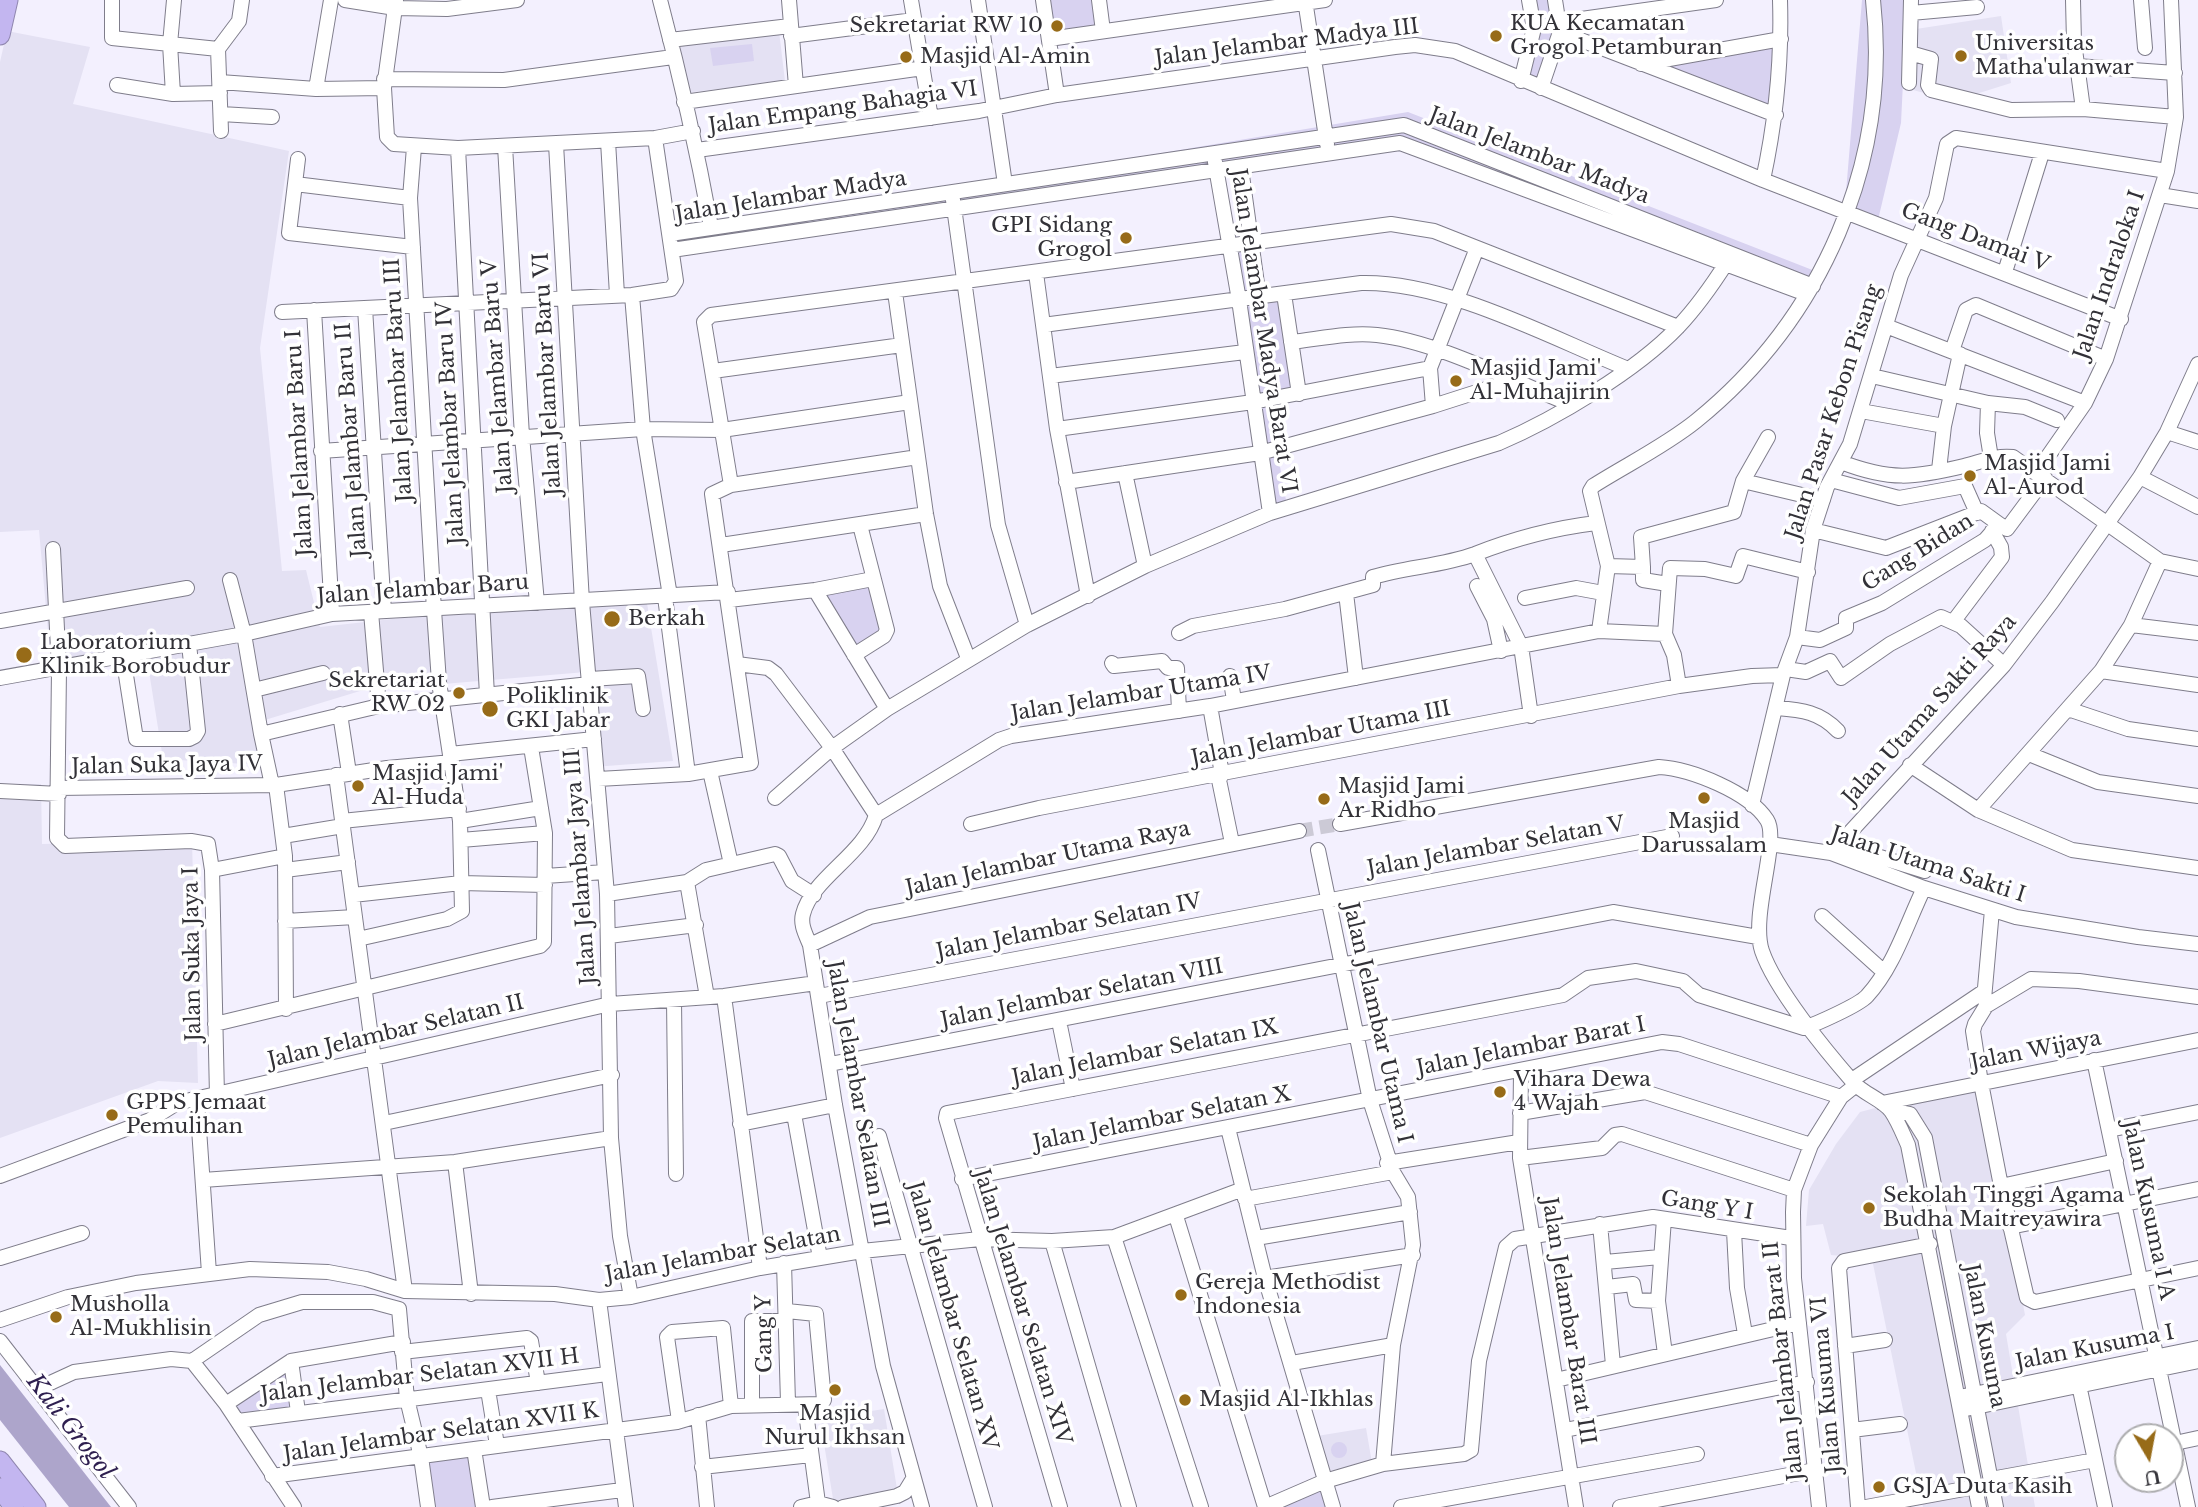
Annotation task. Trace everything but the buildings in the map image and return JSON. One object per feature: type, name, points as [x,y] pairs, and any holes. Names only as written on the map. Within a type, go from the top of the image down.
[{"type":"highway","points":[[0,35],[8,0]]},
{"type":"highway","points":[[0,1461],[36,1507]]},
{"type":"highway","points":[[0,1488],[14,1507]]},
{"type":"street","points":[[113,0],[112,38],[218,49]]},
{"type":"street","points":[[173,94],[170,44],[174,0]]},
{"type":"street","points":[[221,131],[218,49],[239,21],[242,0]]},
{"type":"street","points":[[316,89],[331,0]]},
{"type":"street","points":[[345,0],[447,9],[517,0]]},
{"type":"street","points":[[660,0],[675,39],[674,57],[693,131],[711,227]]},
{"type":"street","points":[[789,0],[796,86]]},
{"type":"street","points":[[911,0],[931,118]]},
{"type":"street","points":[[978,0],[1004,184]]},
{"type":"street","points":[[1043,0],[1057,95]]},
{"type":"street","points":[[1099,0],[1103,31]]},
{"type":"street","points":[[1049,39],[1325,0]]},
{"type":"street","points":[[1521,81],[1534,28],[1529,0]]},
{"type":"street","points":[[1541,88],[1560,27],[1555,0]]},
{"type":"street","points":[[1560,27],[1716,0]]},
{"type":"street","points":[[1763,180],[1776,115],[1781,39],[1780,0]]},
{"type":"street","points":[[1599,631],[1608,566],[1590,491],[1593,486],[1695,422],[1755,364],[1811,290],[1849,213],[1874,98],[1876,40],[1873,0]]},
{"type":"street","points":[[2073,0],[2077,66],[2083,108]]},
{"type":"street","points":[[2141,0],[2145,48]]},
{"type":"street","name":"Jalan Indraloka I","points":[[2041,475],[2085,403],[2106,359],[2122,319],[2167,171],[2175,73],[2171,0]]},
{"type":"street","points":[[1305,1],[1328,154]]},
{"type":"street","points":[[396,4],[384,83],[387,137],[394,144],[458,148],[556,144],[655,138],[693,131]]},
{"type":"street","points":[[1909,83],[1911,6],[1977,7]]},
{"type":"street","points":[[675,39],[915,20]]},
{"type":"street","points":[[1560,27],[1639,64],[1776,115]]},
{"type":"street","points":[[1639,64],[1781,39]]},
{"type":"street","name":"Jalan Jelambar Madya III","points":[[994,108],[1057,95],[1314,58],[1415,45],[1434,46],[1455,51],[1521,81],[1849,213]]},
{"type":"street","points":[[1910,53],[1931,59],[1928,85],[1937,94],[2011,110],[2083,108],[2172,117]]},
{"type":"street","points":[[117,85],[173,94],[220,87],[316,89],[384,83],[504,80],[674,57]]},
{"type":"street","points":[[2077,66],[2175,73]]},
{"type":"street","points":[[684,102],[923,68]]},
{"type":"street","name":"Jalan Empang Bahagia VI","points":[[697,150],[994,108]]},
{"type":"street","points":[[221,114],[272,117]]},
{"type":"street","name":"Jalan Jelambar Madya","points":[[1404,125],[1811,290],[1553,202],[1405,144],[672,250],[670,234],[1404,125]]},
{"type":"street","points":[[655,138],[670,234]]},
{"type":"street","name":"Jalan Pasar Kebon Pisang","points":[[1752,805],[1784,672],[1797,637],[1813,530],[1861,411],[1900,275],[1936,198],[1947,144],[1956,138],[2042,153]]},
{"type":"street","points":[[608,141],[617,295]]},
{"type":"street","name":"Jalan Jelambar Baru VI","points":[[556,144],[582,602]]},
{"type":"street","name":"Jalan Jelambar Baru V","points":[[505,146],[522,436],[537,603]]},
{"type":"street","name":"Jalan Jelambar Baru III","points":[[358,939],[457,916],[462,911],[459,815],[442,700],[434,610],[410,198],[414,147]]},
{"type":"street","name":"Jalan Jelambar Baru IV","points":[[458,148],[487,695]]},
{"type":"street","points":[[2005,272],[2042,153],[2167,171]]},
{"type":"street","name":"Jalan Jelambar Madya Barat VI","points":[[1214,155],[1239,300],[1269,513]]},
{"type":"street","points":[[298,159],[289,233],[413,247]]},
{"type":"street","points":[[1241,168],[1259,298]]},
{"type":"street","points":[[1535,195],[1542,180]]},
{"type":"street","points":[[295,184],[410,198]]},
{"type":"street","points":[[1553,202],[1561,188]]},
{"type":"street","points":[[952,192],[998,525],[1027,625]]},
{"type":"street","points":[[2160,195],[2198,201]]},
{"type":"street","name":"Gang Damai V","points":[[1849,213],[2122,319]]},
{"type":"street","points":[[731,485],[704,323],[710,315],[1391,224],[1434,231],[1678,327]]},
{"type":"street","points":[[1433,407],[1430,368],[1477,248]]},
{"type":"street","points":[[282,312],[632,295],[671,289],[676,281],[672,250]]},
{"type":"street","points":[[775,798],[832,748],[887,709],[968,658],[1145,566],[1269,513],[1499,443],[1534,427],[1628,369],[1678,327],[1727,262]]},
{"type":"street","points":[[1036,273],[1057,429],[1088,596]]},
{"type":"street","points":[[1043,325],[1378,283],[1416,287],[1456,299],[1628,369]]},
{"type":"street","points":[[895,292],[926,514],[940,586],[968,658]]},
{"type":"street","points":[[1284,294],[1299,394]]},
{"type":"street","points":[[632,295],[643,429],[667,597],[688,775]]},
{"type":"street","points":[[1939,470],[1956,353],[1966,310],[1976,305],[2106,359]]},
{"type":"street","name":"Jalan Jelambar Baru II","points":[[365,308],[373,446],[379,706]]},
{"type":"street","name":"Jalan Jelambar Baru I","points":[[314,310],[332,614]]},
{"type":"street","points":[[1886,326],[2085,403]]},
{"type":"street","points":[[1291,342],[1374,335],[1437,350],[1570,404]]},
{"type":"street","points":[[713,371],[902,345]]},
{"type":"street","points":[[1051,376],[1245,352]]},
{"type":"street","name":"Jalan Utama Sakti Raya","points":[[1834,848],[2004,665],[2140,477],[2193,388],[2198,364]]},
{"type":"street","points":[[1057,429],[1252,402],[1430,368]]},
{"type":"street","points":[[1872,376],[1989,403],[2025,407],[2057,420]]},
{"type":"street","points":[[1066,482],[1259,453],[1433,407],[1511,381]]},
{"type":"street","points":[[321,451],[572,432],[722,430],[910,402]]},
{"type":"street","points":[[1989,403],[1987,433],[1991,458]]},
{"type":"street","points":[[1861,411],[1944,426]]},
{"type":"street","points":[[2167,432],[2198,442]]},
{"type":"street","points":[[1668,584],[1643,580],[1642,537],[1732,513],[1743,481],[1768,437]]},
{"type":"street","points":[[598,779],[688,775],[748,765],[752,758],[713,492],[731,485],[918,457]]},
{"type":"street","points":[[1841,462],[1893,477],[1991,458],[2013,457],[2160,561],[2198,569]]},
{"type":"street","points":[[1125,473],[1145,566]]},
{"type":"street","name":"Gang Bidan","points":[[1797,637],[1819,640],[1846,628],[1846,618],[1882,603],[1985,540],[1995,528],[2007,529],[2041,475]]},
{"type":"street","points":[[2140,477],[2198,507]]},
{"type":"street","points":[[1831,480],[1899,498],[1965,486],[1977,513]]},
{"type":"street","points":[[1743,481],[1823,500]]},
{"type":"street","points":[[1813,530],[1886,548],[1982,511],[1995,528],[2002,557],[1953,622],[2004,665]]},
{"type":"street","points":[[721,545],[926,514]]},
{"type":"street","points":[[1179,633],[1193,626],[1285,609],[1346,593],[1374,585],[1373,577],[1475,554],[1493,544],[1525,540],[1567,526],[1596,523]]},
{"type":"street","points":[[854,655],[886,633],[860,525]]},
{"type":"street","name":"Jalan Suka Jaya I","points":[[53,549],[59,669],[57,838],[63,846],[204,842],[210,850],[217,1096]]},
{"type":"street","points":[[1475,554],[1521,646],[1531,716]]},
{"type":"street","points":[[1679,686],[1674,655],[1665,634],[1671,568],[1705,569],[1737,576],[1742,556],[1808,572]]},
{"type":"street","points":[[1978,810],[2101,671],[2130,625],[2160,561]]},
{"type":"street","points":[[1608,566],[1643,567]]},
{"type":"street","name":"Jalan Jelambar Baru","points":[[0,678],[244,634],[332,614],[729,596],[815,590],[873,579]]},
{"type":"street","points":[[230,580],[244,634],[261,734],[283,836],[286,1009]]},
{"type":"street","points":[[1477,586],[1494,619],[1501,650]]},
{"type":"street","points":[[0,621],[187,588]]},
{"type":"street","points":[[1525,598],[1576,588],[1603,593]]},
{"type":"street","points":[[815,590],[887,709]]},
{"type":"street","points":[[1346,593],[1356,678]]},
{"type":"street","name":"Jalan Jelambar Jaya III","points":[[582,602],[607,894],[611,1138],[620,1236],[631,1297]]},
{"type":"street","name":"Jalan Jelambar Utama III","points":[[971,824],[1039,808],[1679,686],[1784,672],[1803,672],[1829,661],[1841,678],[1890,644],[1937,619],[1945,618],[1953,622]]},
{"type":"street","points":[[2130,625],[2198,633]]},
{"type":"street","name":"Jalan Jelambar Utama IV","points":[[876,815],[999,740],[1210,706],[1599,631],[1665,634]]},
{"type":"street","points":[[124,656],[136,740],[188,739],[198,731],[189,644]]},
{"type":"street","points":[[1112,663],[1114,666],[1161,661],[1168,668],[1177,667],[1179,710]]},
{"type":"street","points":[[607,894],[687,882],[706,870],[778,855],[792,881],[814,895],[863,841],[876,815],[832,748],[773,671],[737,664]]},
{"type":"street","points":[[2101,671],[2198,685]]},
{"type":"street","points":[[254,690],[323,673]]},
{"type":"street","points":[[261,734],[379,706],[638,676],[643,709]]},
{"type":"street","points":[[1230,676],[1234,701]]},
{"type":"street","points":[[1210,706],[1222,774],[1219,780],[1232,843]]},
{"type":"street","points":[[1777,708],[1810,711],[1826,718],[1838,731]]},
{"type":"street","points":[[2068,709],[2129,730],[2198,739]]},
{"type":"street","points":[[340,714],[343,824],[391,1169],[405,1291]]},
{"type":"street","name":"Jalan Suka Jaya IV","points":[[0,791],[274,785],[594,739]]},
{"type":"street","points":[[215,1024],[540,946],[544,942],[545,833],[531,747]]},
{"type":"street","points":[[2029,754],[2098,782],[2198,796]]},
{"type":"street","points":[[1910,765],[1978,810],[2080,852],[2198,869]]},
{"type":"street","points":[[1340,824],[1659,767],[1692,772],[1752,805]]},
{"type":"street","points":[[710,771],[732,864]]},
{"type":"street","name":"Jalan Kusuma","points":[[1752,805],[1770,824],[1770,844],[1760,896],[1758,937],[1775,979],[1854,1083],[1886,1106],[1910,1115],[1925,1138],[1967,1402],[1979,1507]]},
{"type":"street","points":[[283,836],[343,824],[541,808]]},
{"type":"street","name":"Jalan Jelambar Utama Raya","points":[[810,945],[870,917],[1299,831]]},
{"type":"street","points":[[461,840],[545,833]]},
{"type":"street","name":"Jalan Jelambar Selatan V","points":[[1327,900],[1672,836]]},
{"type":"street","name":"Jalan Utama Sakti I","points":[[1770,844],[1834,848],[1924,888],[1992,910],[2138,937],[2198,944]]},
{"type":"street","points":[[1834,848],[1925,871]]},
{"type":"street","name":"Jalan Jelambar Utama I","points":[[1318,850],[1370,1100],[1390,1168],[1408,1197],[1410,1212],[1413,1255],[1393,1345],[1382,1464]]},
{"type":"street","points":[[212,870],[285,863],[348,862]]},
{"type":"street","points":[[353,895],[461,883],[545,880],[605,872]]},
{"type":"street","points":[[687,882],[707,997]]},
{"type":"street","points":[[1810,1026],[1865,999],[1884,972],[1924,888]]},
{"type":"street","name":"Jalan Jelambar Selatan III","points":[[814,895],[802,914],[802,928],[810,945],[835,1105],[909,1493],[922,1507]]},
{"type":"street","name":"Jalan Jelambar Selatan IV","points":[[817,990],[1327,900]]},
{"type":"street","points":[[1992,910],[1984,999],[1973,1028],[1981,1083],[2025,1296],[2032,1301],[2198,1268]]},
{"type":"street","name":"Jalan Jelambar Selatan VIII","points":[[830,1064],[1613,912],[1758,937]]},
{"type":"street","points":[[1822,916],[1884,972]]},
{"type":"street","points":[[285,921],[355,917]]},
{"type":"street","points":[[609,936],[696,925]]},
{"type":"street","name":"Jalan Jelambar Selatan IX","points":[[946,1118],[950,1112],[1563,995],[1584,979],[1620,972],[1636,971],[1683,981],[1699,995],[1797,1028],[1810,1026]]},
{"type":"street","points":[[1841,1097],[1854,1083],[1984,999],[2031,979],[2079,981],[2198,997]]},
{"type":"street","name":"Jalan Jelambar Selatan II","points":[[0,1176],[150,1120],[174,1104],[610,1004],[817,990]]},
{"type":"street","points":[[724,996],[760,1268]]},
{"type":"street","points":[[674,1000],[676,1174]]},
{"type":"street","points":[[1059,1021],[1073,1089]]},
{"type":"street","name":"Jalan Wijaya","points":[[1886,1106],[1981,1083],[2198,1040]]},
{"type":"street","name":"Jalan Jelambar Barat I","points":[[1370,1100],[1672,1042],[1841,1097]]},
{"type":"street","name":"Jalan Kusuma I A","points":[[2095,1060],[2171,1423]]},
{"type":"street","name":"Jalan Jelambar Barat III","points":[[1521,1072],[1520,1158],[1576,1507]]},
{"type":"street","points":[[384,1123],[612,1074]]},
{"type":"street","points":[[1520,1113],[1645,1092],[1811,1145]]},
{"type":"street","name":"Jalan Jelambar Barat II","points":[[1819,1507],[1791,1238],[1794,1190],[1811,1145],[1841,1097]]},
{"type":"street","points":[[197,1100],[209,1273]]},
{"type":"street","name":"Jalan Jelambar Selatan X","points":[[962,1179],[1370,1100]]},
{"type":"street","points":[[740,1124],[835,1105]]},
{"type":"street","name":"Jalan Kusuma","points":[[1886,1106],[1908,1144],[1967,1402],[1991,1479],[1996,1507]]},
{"type":"street","points":[[2109,1130],[2198,1112]]},
{"type":"street","points":[[794,1114],[820,1258]]},
{"type":"street","name":"Jalan Jelambar Selatan XIV","points":[[946,1118],[1060,1507]]},
{"type":"street","points":[[1228,1128],[1265,1278],[1333,1507]]},
{"type":"street","points":[[1520,1158],[1602,1148],[1613,1137],[1622,1134],[1794,1190]]},
{"type":"street","name":"Jalan Jelambar Selatan XV","points":[[879,1136],[985,1507]]},
{"type":"street","points":[[203,1180],[391,1169],[611,1138]]},
{"type":"street","name":"Jalan Jelambar Selatan","points":[[0,1320],[68,1297],[209,1273],[273,1269],[328,1272],[366,1279],[405,1291],[555,1294],[599,1300],[631,1297],[760,1268],[862,1251],[980,1239],[1052,1241],[1114,1237],[1244,1194],[1519,1142]]},
{"type":"street","points":[[2001,1186],[2116,1161]]},
{"type":"street","points":[[455,1162],[471,1294]]},
{"type":"street","points":[[2010,1227],[2198,1189]]},
{"type":"street","points":[[1256,1238],[1410,1212]]},
{"type":"street","points":[[1176,1216],[1265,1507],[1325,1481],[1382,1464]]},
{"type":"street","name":"Gang Y I","points":[[1382,1464],[1460,1454],[1471,1450],[1479,1361],[1506,1247],[1514,1239],[1653,1217],[1791,1238]]},
{"type":"street","points":[[1664,1219],[1658,1301],[1665,1354]]},
{"type":"street","points":[[1600,1224],[1613,1365]]},
{"type":"street","points":[[1734,1231],[1737,1288],[1745,1334]]},
{"type":"street","points":[[0,1258],[82,1233]]},
{"type":"street","points":[[1114,1237],[1201,1507]]},
{"type":"street","points":[[1052,1241],[1129,1507]]},
{"type":"street","name":"Jalan Kusuma VI","points":[[1858,1507],[1839,1272],[1844,1261],[1930,1244]]},
{"type":"street","points":[[1265,1278],[1413,1255]]},
{"type":"street","points":[[1605,1262],[1660,1257]]},
{"type":"street","name":"Gang Y","points":[[783,1264],[788,1403]]},
{"type":"street","points":[[1607,1287],[1633,1284],[1636,1300],[1658,1301]]},
{"type":"street","points":[[37,1389],[74,1372],[171,1359],[192,1361],[242,1325],[289,1305],[331,1300],[373,1302],[400,1309],[407,1399],[421,1457],[428,1507]]},
{"type":"street","points":[[599,1300],[626,1507]]},
{"type":"street","points":[[752,1404],[752,1321],[816,1314],[823,1402],[805,1405],[811,1455],[826,1505],[801,1507]]},
{"type":"street","points":[[1556,1380],[1799,1323]]},
{"type":"street","points":[[679,1421],[667,1336],[672,1332],[723,1328],[731,1406]]},
{"type":"street","points":[[226,1404],[291,1361],[403,1347],[527,1338],[531,1342],[538,1383]]},
{"type":"street","points":[[1845,1346],[1885,1340]]},
{"type":"street","points":[[0,1341],[129,1507]]},
{"type":"street","points":[[1292,1363],[1393,1345]]},
{"type":"street","name":"Jalan Kusuma I","points":[[1967,1402],[2079,1385],[2159,1363],[2198,1348]]},
{"type":"street","points":[[192,1361],[238,1421],[294,1507]]},
{"type":"street","points":[[291,1361],[298,1412]]},
{"type":"street","name":"Jalan Kusuma I","points":[[1967,1402],[2159,1363],[2198,1361]]},
{"type":"street","name":"Jalan Jelambar Selatan XVII H","points":[[238,1421],[607,1374]]},
{"type":"street","points":[[1565,1430],[1807,1382]]},
{"type":"street","points":[[2079,1385],[2105,1507]]},
{"type":"street","points":[[488,1390],[497,1446]]},
{"type":"street","name":"Jalan Jelambar Selatan XVII K","points":[[272,1476],[614,1431],[679,1421],[731,1406],[788,1403],[805,1405]]},
{"type":"street","points":[[698,1415],[707,1507]]},
{"type":"street","points":[[1852,1430],[1900,1424]]},
{"type":"street","points":[[474,1449],[483,1507]]},
{"type":"street","points":[[1401,1507],[1697,1454]]},
{"type":"street","points":[[702,1467],[811,1455]]},
{"type":"street","points":[[1991,1479],[2095,1460]]},
{"type":"street","points":[[1620,1507],[1815,1470]]},
{"type":"street","name":"Jalan Kusuma I A","points":[[2184,1476],[2191,1502]]},
{"type":"street","points":[[1866,1507],[1892,1505],[1975,1487]]},
{"type":"street","points":[[492,1507],[622,1490]]},
{"type":"street","points":[[843,1507],[871,1504],[909,1493]]},
{"type":"shaded area","points":[[1044,0],[1095,0],[1099,27],[1051,35]]},
{"type":"shaded area","points":[[1532,0],[1550,0],[1554,27],[1537,78],[1528,75]]},
{"type":"shaded area","points":[[1862,0],[1907,0],[1901,123],[1878,220],[1845,204]]},
{"type":"shaded area","name":"Universitas Matha'ulanwar","points":[[2001,16],[2011,83],[1954,101],[1913,90],[1916,29]]},
{"type":"shaded area","points":[[7,31],[90,47],[73,104],[289,151],[260,348],[282,571],[306,570],[320,627],[645,591],[673,761],[593,767],[586,672],[360,691],[255,723],[262,765],[163,759],[147,659],[52,676],[39,530],[0,532],[0,62]]},
{"type":"shaded area","points":[[779,31],[785,81],[685,93],[680,42]]},
{"type":"shaded area","points":[[752,44],[754,61],[713,66],[710,48]]},
{"type":"shaded area","points":[[1777,45],[1773,109],[1659,67]]},
{"type":"shaded area","points":[[1408,112],[1815,271],[1806,297],[1401,148],[675,246],[675,234]]},
{"type":"shaded area","points":[[1251,246],[1258,298],[1240,299],[1230,248]]},
{"type":"shaded area","points":[[1283,297],[1297,393],[1253,401],[1240,304]]},
{"type":"shaded area","points":[[1270,400],[1277,447],[1261,451],[1254,403]]},
{"type":"shaded area","points":[[1277,450],[1287,506],[1271,512],[1261,454]]},
{"type":"shaded area","points":[[869,583],[886,633],[853,652],[820,593]]},
{"type":"shaded area","points":[[0,784],[41,784],[42,844],[192,840],[198,1083],[158,1081],[0,1138]]},
{"type":"shaded area","points":[[1980,1081],[2025,1315],[2006,1334],[2035,1507],[1923,1507],[1872,1259],[1831,1255],[1823,1224],[1806,1226],[1809,1190],[1836,1144],[1860,1112]]},
{"type":"shaded area","points":[[290,1364],[295,1412],[237,1418],[226,1404]]},
{"type":"shaded area","points":[[0,1365],[111,1507],[69,1507],[0,1420]]},
{"type":"shaded area","points":[[884,1409],[898,1495],[834,1505],[820,1419]]},
{"type":"shaded area","points":[[1366,1428],[1372,1463],[1323,1472],[1317,1436]]},
{"type":"shaded area","points":[[1339,1442],[1345,1444],[1345,1456],[1339,1458],[1333,1456],[1331,1450],[1333,1444]]},
{"type":"shaded area","points":[[474,1449],[483,1507],[428,1507],[421,1457]]},
{"type":"shaded area","points":[[1322,1487],[1329,1507],[1269,1507]]},
{"type":"tunnel","points":[[1299,831],[1340,824]]},
{"type":"place","name":"Sekretariat RW 10","points":[[1057,26]]},
{"type":"place","name":"KUA Kecamatan Grogol Petamburan","points":[[1496,36]]},
{"type":"place","name":"Universitas Matha'ulanwar","points":[[1961,56]]},
{"type":"place","name":"Masjid Al-Amin","points":[[906,57]]},
{"type":"place","name":"GPI Sidang Grogol","points":[[1126,238]]},
{"type":"place","name":"Masjid Jami' Al-Muhajirin","points":[[1456,381]]},
{"type":"place","name":"Masjid Jami Al-Aurod","points":[[1970,476]]},
{"type":"place","name":"Berkah","points":[[612,619]]},
{"type":"place","name":"Laboratorium Klinik Borobudur","points":[[24,655]]},
{"type":"place","name":"Sekretariat RW 02","points":[[459,693]]},
{"type":"place","name":"Poliklinik GKI Jabar","points":[[490,709]]},
{"type":"place","name":"Masjid Jami' Al-Huda","points":[[358,786]]},
{"type":"place","name":"Masjid Darussalam","points":[[1704,798]]},
{"type":"place","name":"Masjid Jami Ar Ridho","points":[[1324,799]]},
{"type":"place","name":"Vihara Dewa 4 Wajah","points":[[1500,1092]]},
{"type":"place","name":"GPPS Jemaat Pemulihan","points":[[112,1115]]},
{"type":"place","name":"Sekolah Tinggi Agama Budha Maitreyawira","points":[[1869,1208]]},
{"type":"place","name":"Gereja Methodist Indonesia","points":[[1181,1295]]},
{"type":"place","name":"Musholla Al-Mukhlisin","points":[[56,1317]]},
{"type":"place","name":"Masjid Nurul Ikhsan","points":[[835,1390]]},
{"type":"place","name":"Masjid Al-Ikhlas","points":[[1185,1400]]},
{"type":"place","name":"GSJA Duta Kasih","points":[[1879,1487]]},
{"type":"water label","name":"Kali Grogol","points":[[70,1427]]}]
